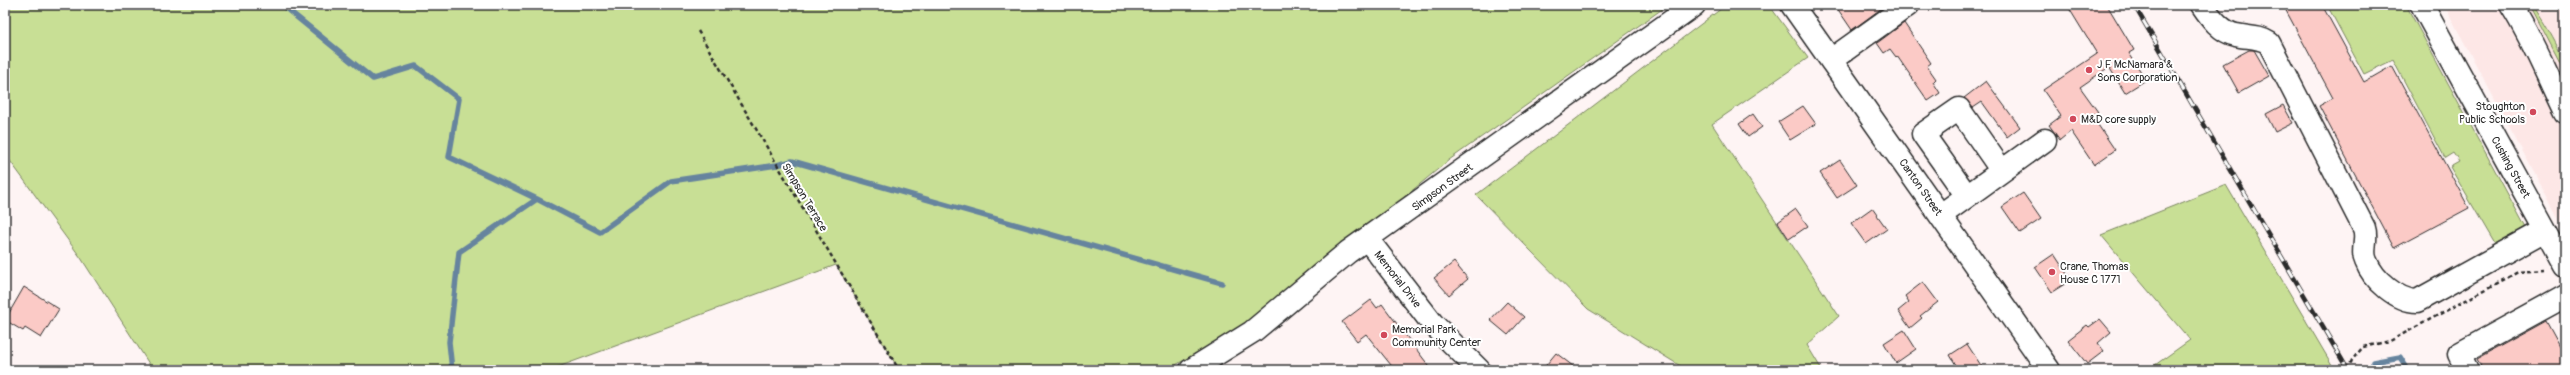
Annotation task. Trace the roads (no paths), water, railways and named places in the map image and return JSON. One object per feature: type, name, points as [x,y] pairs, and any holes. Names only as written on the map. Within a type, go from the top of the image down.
[{"type":"street","name":"Simpson Street","points":[[1191,370],[1252,332],[1336,262],[1694,5]]},
{"type":"street","name":"Canton Street","points":[[1792,5],[2049,370]]},
{"type":"street","points":[[1831,60],[1908,5]]},
{"type":"street","points":[[2202,5],[2217,24],[2228,32],[2262,39],[2272,49],[2364,228],[2366,262],[2386,288],[2393,293],[2409,301],[2417,301],[2545,230]]},
{"type":"street","name":"Cushing Street","points":[[2422,5],[2565,265]]},
{"type":"street","points":[[2511,5],[2533,43],[2541,65],[2565,112]]},
{"type":"street","points":[[1967,196],[1923,134],[1959,109],[2002,170]]},
{"type":"street","points":[[1941,215],[2045,140]]},
{"type":"street","name":"Memorial Drive","points":[[1368,240],[1432,323],[1479,370]]},
{"type":"street","points":[[2467,370],[2459,354],[2565,296]]},
{"type":"waterway","points":[[282,5],[373,79],[416,66],[459,99],[449,157],[537,199],[459,252],[449,342],[452,370]]},
{"type":"waterway","points":[[537,199],[600,232],[671,181],[777,165],[792,161],[1222,283]]},
{"type":"waterway","points":[[2373,362],[2400,357],[2408,370]]},
{"type":"railway","points":[[2134,5],[2348,370]]},
{"type":"place","name":"J F McNamara & Sons Corporation","points":[[2089,70]]},
{"type":"place","name":"Stoughton Public Schools","points":[[2533,112]]},
{"type":"place","name":"M&D core supply","points":[[2073,119]]},
{"type":"place","name":"Crane, Thomas House C 1771","points":[[2052,272]]},
{"type":"place","name":"Memorial Park Community Center","points":[[1384,335]]}]
